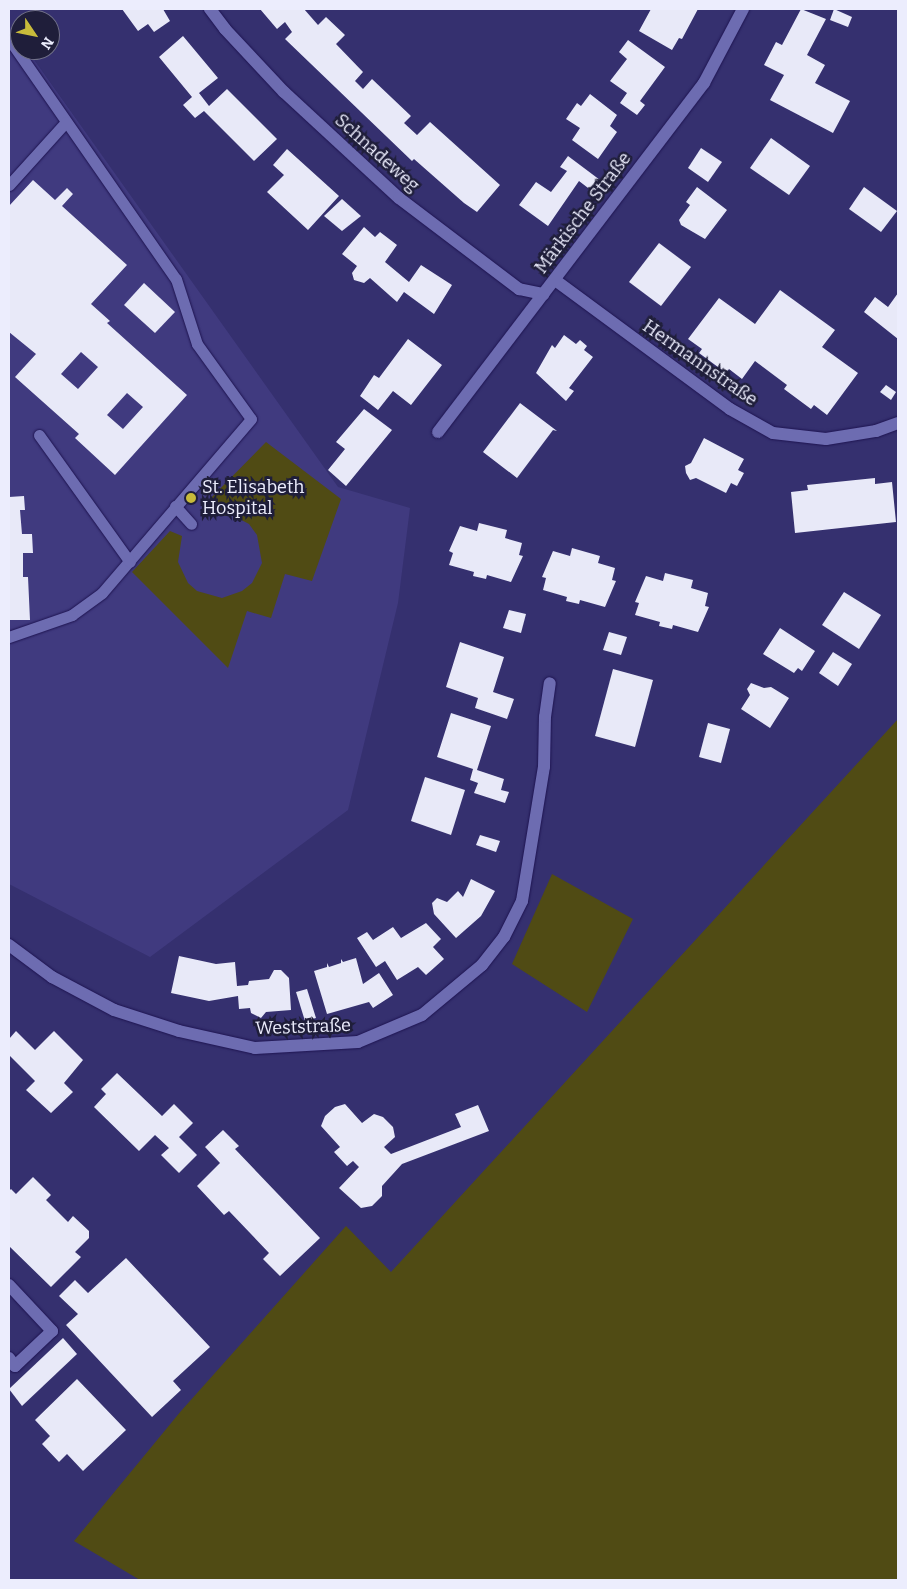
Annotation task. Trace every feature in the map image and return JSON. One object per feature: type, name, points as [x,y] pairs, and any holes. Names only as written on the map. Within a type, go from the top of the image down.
[{"type":"street","name":"Schnadeweg","points":[[210,9],[225,29],[284,92],[399,198],[519,289],[543,294]]},
{"type":"street","name":"Märkische Straße","points":[[438,432],[704,83],[743,9]]},
{"type":"street","name":"Hermannstraße","points":[[555,280],[730,409],[773,433],[826,439],[876,431],[898,423]]},
{"type":"street","name":"Weststraße","points":[[9,944],[52,977],[114,1010],[179,1031],[255,1048],[358,1042],[422,1015],[482,965],[504,937],[522,901],[544,767],[545,717],[550,683]]},
{"type":"street","points":[[9,1285],[52,1331],[15,1366],[9,1358]]},
{"type":"lane","points":[[9,39],[176,279],[197,344],[251,418],[102,593],[72,615],[9,636]]},
{"type":"lane","points":[[9,185],[66,122]]},
{"type":"lane","points":[[39,435],[130,562]]},
{"type":"lane","points":[[176,506],[191,524]]},
{"type":"shaded area","name":"St. Elisabeth Hospital","points":[[9,25],[10,60],[34,60],[338,487],[410,508],[398,603],[348,810],[150,957],[9,884]]},
{"type":"shaded area","points":[[266,442],[341,499],[312,581],[285,574],[271,618],[247,611],[228,668],[132,572],[170,531],[182,536],[178,562],[188,583],[197,591],[222,598],[242,591],[252,583],[262,563],[257,535],[249,524],[234,516],[208,515],[207,502]]},
{"type":"shaded area","points":[[898,719],[898,1580],[140,1580],[74,1541],[181,1411],[346,1226],[391,1272]]},
{"type":"shaded area","points":[[552,874],[633,919],[587,1012],[512,964]]},
{"type":"building","points":[[122,9],[163,9],[170,21],[154,32],[148,24],[138,31]]},
{"type":"building","points":[[260,9],[304,9],[318,25],[326,17],[345,35],[336,44],[363,72],[355,81],[363,89],[372,79],[411,116],[404,123],[417,135],[430,122],[500,185],[477,212],[464,203],[414,159],[412,161],[285,39],[292,32],[285,22],[277,29]]},
{"type":"building","points":[[651,9],[698,9],[682,39],[679,38],[672,50],[639,31]]},
{"type":"building","points":[[801,9],[826,19],[807,55],[825,65],[815,83],[850,101],[833,133],[770,100],[784,75],[764,65],[776,42],[782,45]]},
{"type":"building","points":[[834,9],[852,17],[848,27],[830,20]]},
{"type":"building","points":[[183,36],[218,78],[199,93],[209,106],[227,89],[277,139],[254,161],[204,111],[195,118],[183,105],[192,97],[159,57]]},
{"type":"building","points":[[628,40],[665,67],[640,101],[645,105],[637,115],[620,103],[627,93],[610,81],[627,59],[619,52]]},
{"type":"building","points":[[590,94],[617,115],[610,126],[617,132],[598,159],[572,140],[580,128],[566,119],[577,103],[581,106]]},
{"type":"building","points":[[771,138],[810,166],[789,195],[750,168]]},
{"type":"building","points":[[701,148],[722,162],[708,182],[688,168]]},
{"type":"building","points":[[287,149],[339,196],[308,230],[267,192],[284,175],[273,165]]},
{"type":"building","points":[[568,156],[600,180],[592,191],[579,181],[548,226],[519,205],[536,182],[551,192],[567,171],[560,167]]},
{"type":"building","points":[[33,180],[55,200],[67,188],[73,194],[62,206],[127,265],[91,304],[110,321],[107,323],[187,395],[115,475],[75,438],[79,434],[15,377],[36,354],[9,332],[9,206]],"holes":[[[81,352],[98,367],[78,389],[61,374]],[[127,393],[143,407],[123,429],[107,415]]]},
{"type":"building","points":[[697,187],[727,210],[705,239],[681,225],[679,220],[690,205],[686,202]]},
{"type":"building","points":[[864,187],[897,211],[881,232],[849,209]]},
{"type":"building","points":[[342,199],[361,216],[342,231],[324,216]]},
{"type":"building","points":[[364,227],[375,237],[380,232],[397,245],[385,262],[409,282],[421,265],[452,285],[434,314],[404,292],[397,302],[370,278],[364,283],[354,280],[352,273],[357,266],[342,254]]},
{"type":"building","points":[[659,243],[691,267],[661,306],[629,282]]},
{"type":"building","points":[[144,283],[175,312],[155,333],[124,305]]},
{"type":"building","points":[[780,290],[835,330],[822,347],[858,373],[827,415],[814,405],[811,409],[784,389],[787,385],[755,361],[742,379],[729,369],[726,373],[699,353],[702,349],[688,339],[719,298],[755,324]]},
{"type":"building","points":[[898,293],[898,339],[864,312],[875,297],[888,307]]},
{"type":"building","points":[[564,335],[576,344],[580,340],[587,346],[584,350],[593,357],[569,388],[574,391],[566,401],[536,373],[552,345],[555,348]]},
{"type":"building","points":[[408,339],[442,365],[411,405],[393,391],[378,410],[360,396],[374,375],[379,378]]},
{"type":"building","points":[[886,385],[896,392],[891,400],[880,392]]},
{"type":"building","points":[[520,403],[557,431],[553,430],[517,478],[483,452]]},
{"type":"building","points":[[364,409],[392,430],[346,486],[328,470],[345,449],[336,442]]},
{"type":"building","points":[[704,438],[744,459],[738,470],[744,473],[737,486],[731,483],[726,493],[696,478],[690,480],[686,473],[685,466],[691,463]]},
{"type":"building","points":[[875,478],[875,484],[892,482],[896,522],[795,533],[791,492],[808,490],[807,485]]},
{"type":"building","points":[[24,496],[25,510],[20,510],[22,534],[32,534],[33,553],[23,553],[23,577],[28,577],[30,620],[9,620],[9,497]]},
{"type":"building","points":[[479,523],[507,530],[505,538],[522,543],[519,555],[523,556],[511,582],[487,575],[486,579],[473,576],[474,572],[449,565],[453,553],[449,551],[460,526],[477,531]]},
{"type":"building","points":[[572,548],[600,556],[598,563],[615,568],[612,580],[616,581],[605,607],[580,600],[579,604],[566,601],[567,597],[543,590],[546,578],[542,577],[553,551],[570,556]]},
{"type":"building","points":[[665,573],[693,580],[691,588],[708,593],[705,606],[709,607],[698,632],[673,625],[672,629],[659,626],[660,622],[635,615],[639,603],[635,602],[646,576],[663,581]]},
{"type":"building","points":[[844,592],[881,615],[859,649],[822,625]]},
{"type":"building","points":[[509,610],[526,614],[521,633],[503,628]]},
{"type":"building","points":[[780,628],[815,651],[802,671],[798,668],[794,673],[763,654]]},
{"type":"building","points":[[609,632],[627,637],[621,655],[603,650]]},
{"type":"building","points":[[460,642],[504,657],[493,692],[514,699],[507,719],[475,708],[478,698],[446,687]]},
{"type":"building","points":[[833,652],[852,664],[838,686],[819,673]]},
{"type":"building","points":[[613,669],[653,680],[635,747],[595,736]]},
{"type":"building","points":[[751,683],[764,688],[771,687],[789,698],[770,728],[741,709],[750,695],[747,689]]},
{"type":"building","points":[[451,713],[491,726],[477,770],[504,779],[501,790],[509,792],[505,803],[474,793],[478,783],[470,780],[473,769],[437,757]]},
{"type":"building","points":[[708,723],[730,729],[721,763],[699,757]]},
{"type":"building","points":[[425,777],[465,790],[451,835],[411,821]]},
{"type":"building","points":[[480,835],[500,841],[496,852],[476,845]]},
{"type":"building","points":[[471,879],[495,891],[481,916],[456,938],[434,914],[432,903],[437,898],[447,902],[458,891],[463,897]]},
{"type":"building","points":[[426,923],[441,939],[433,947],[444,959],[426,975],[418,967],[397,980],[385,961],[376,967],[357,938],[367,932],[373,940],[393,927],[401,938]]},
{"type":"building","points":[[179,956],[216,964],[235,962],[237,986],[248,985],[249,981],[269,979],[274,970],[281,970],[289,978],[291,1010],[266,1012],[261,1018],[251,1013],[250,1008],[239,1009],[238,996],[209,1001],[171,993]]},
{"type":"building","points":[[356,958],[363,984],[379,973],[393,995],[373,1008],[369,1002],[327,1014],[314,971],[327,967],[327,963],[329,967],[341,963],[341,959],[343,962]]},
{"type":"building","points":[[307,989],[316,1018],[305,1021],[296,992]]},
{"type":"building","points":[[16,1031],[35,1050],[54,1031],[83,1060],[64,1083],[73,1092],[51,1113],[26,1090],[35,1081],[9,1055],[9,1039]]},
{"type":"building","points":[[117,1073],[162,1116],[174,1104],[193,1123],[179,1137],[197,1155],[179,1173],[161,1155],[169,1148],[155,1135],[139,1151],[94,1107],[106,1094],[101,1089]]},
{"type":"building","points":[[345,1104],[362,1123],[374,1114],[383,1117],[393,1127],[395,1137],[384,1147],[391,1154],[461,1127],[455,1114],[478,1105],[489,1131],[402,1164],[382,1186],[382,1196],[372,1206],[361,1208],[339,1188],[359,1167],[353,1161],[347,1166],[334,1152],[340,1147],[321,1126],[325,1116],[335,1107]]},
{"type":"building","points":[[223,1130],[239,1146],[235,1149],[320,1238],[280,1276],[263,1259],[269,1253],[229,1211],[224,1215],[197,1186],[220,1163],[205,1147]]},
{"type":"building","points":[[33,1177],[51,1195],[46,1200],[68,1222],[73,1216],[89,1231],[89,1238],[75,1252],[81,1257],[51,1287],[9,1246],[9,1191],[11,1189],[16,1194]]},
{"type":"building","points":[[126,1258],[210,1347],[173,1381],[181,1390],[152,1417],[66,1325],[78,1314],[59,1296],[75,1280],[88,1293]]},
{"type":"building","points":[[63,1338],[77,1354],[22,1406],[9,1389]]},
{"type":"building","points":[[77,1379],[126,1430],[83,1471],[67,1454],[59,1462],[42,1444],[50,1436],[35,1420]]},
{"type":"place","name":"St. Elisabeth Hospital","points":[[191,498]]}]
